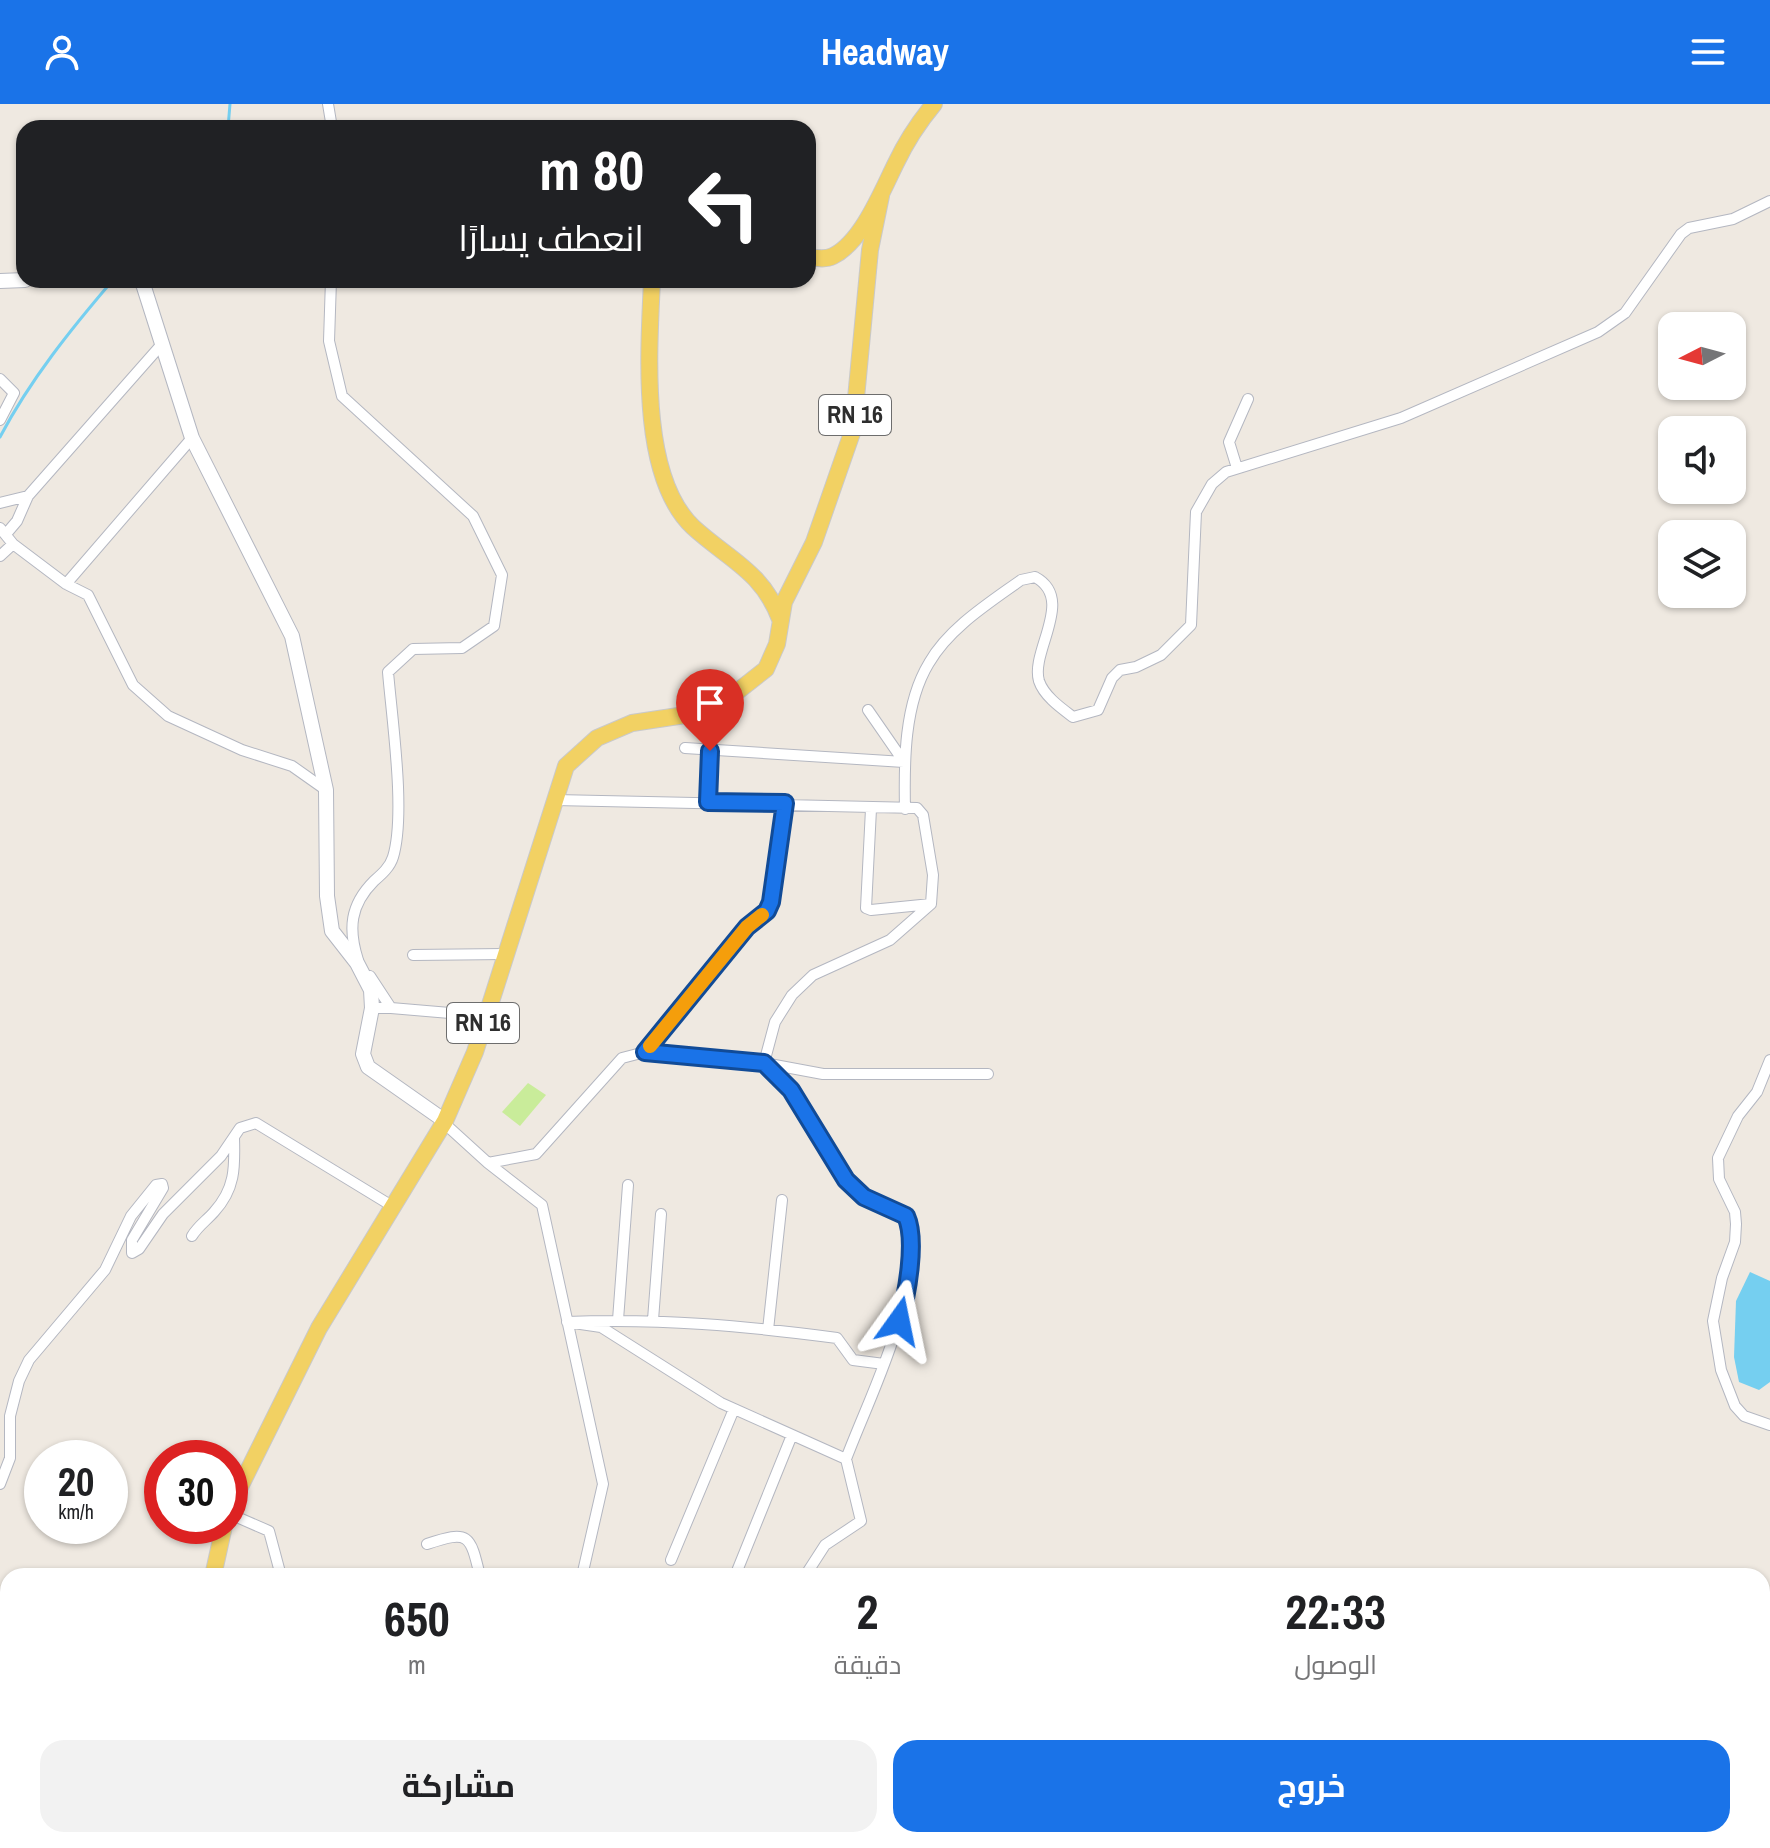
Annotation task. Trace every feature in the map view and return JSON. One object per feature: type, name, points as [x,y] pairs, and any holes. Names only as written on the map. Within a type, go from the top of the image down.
[{"type":"main road","name":"RN 16","points":[[816,257],[829,258],[842,251],[881,196],[896,162],[934,104]]},
{"type":"main road","name":"RN 16","points":[[248,1471],[319,1328],[444,1122],[475,1052],[566,766],[597,738],[632,723],[705,712],[724,702],[766,669],[777,644],[784,602],[814,542],[853,430],[870,250],[881,196]]},
{"type":"main road","points":[[143,288],[192,438],[292,636],[326,790],[327,896],[332,931],[357,963],[371,990],[372,1008],[363,1054],[368,1067],[444,1122]]},
{"type":"main road","points":[[652,288],[651,419],[658,466],[672,499],[691,525],[760,581],[771,596],[781,621]]},
{"type":"main road","points":[[215,1568],[220,1544]]},
{"type":"street","points":[[905,809],[904,762],[913,707],[928,665],[944,642],[1021,580],[1035,577],[1048,590],[1052,619],[1038,668],[1045,693],[1073,717],[1098,710],[1112,678],[1120,670],[1136,667],[1161,655],[1191,625],[1196,512],[1212,484],[1226,472],[1401,418],[1598,332],[1625,313],[1681,234],[1689,228],[1733,219],[1770,201]]},
{"type":"street","points":[[331,288],[329,341],[342,396],[473,516],[502,575],[494,626],[462,648],[413,649],[388,672],[398,808],[394,856],[390,865],[366,889],[353,912],[350,928],[358,959],[391,1008]]},
{"type":"street","points":[[162,344],[28,496],[17,521],[3,531],[13,544],[66,584],[88,595],[133,685],[168,716],[242,750],[292,766],[326,790]]},
{"type":"street","points":[[0,379],[14,393],[0,420]]},
{"type":"street","points":[[1237,468],[1229,442],[1248,399]]},
{"type":"street","points":[[66,584],[192,438]]},
{"type":"street","points":[[0,503],[28,496]]},
{"type":"street","points":[[0,556],[13,544]]},
{"type":"street","points":[[868,710],[904,762]]},
{"type":"street","points":[[685,748],[904,762]]},
{"type":"street","points":[[708,802],[710,751]]},
{"type":"street","points":[[555,800],[917,808],[923,815],[933,875],[931,904],[890,940],[813,975],[792,995],[775,1022],[764,1063]]},
{"type":"street","points":[[645,1052],[747,927],[767,911],[771,902],[785,803]]},
{"type":"street","points":[[871,809],[866,908],[931,904]]},
{"type":"street","points":[[413,955],[505,954]]},
{"type":"street","points":[[372,1008],[485,1016]]},
{"type":"street","points":[[488,1163],[536,1154],[622,1058],[645,1052],[764,1063],[823,1074],[988,1074]]},
{"type":"street","points":[[1770,1060],[1757,1092],[1738,1116],[1718,1158],[1719,1179],[1735,1212],[1736,1224],[1735,1242],[1722,1278],[1713,1321],[1718,1357],[1735,1406],[1744,1416],[1770,1425]]},
{"type":"street","points":[[764,1063],[791,1090],[846,1180],[864,1197],[899,1211],[909,1222],[906,1299],[846,1459],[861,1521],[825,1545],[810,1568]]},
{"type":"street","points":[[444,1122],[488,1163],[542,1205],[603,1484],[584,1568]]},
{"type":"street","points":[[0,1484],[10,1458],[10,1416],[19,1381],[29,1360],[105,1270],[131,1216],[156,1185],[162,1184],[163,1188],[132,1240],[132,1253],[139,1249],[163,1214],[221,1156],[240,1128],[256,1123],[392,1206]]},
{"type":"street","points":[[192,1236],[226,1199],[235,1174],[234,1138]]},
{"type":"street","points":[[618,1320],[628,1185]]},
{"type":"street","points":[[768,1330],[782,1200]]},
{"type":"street","points":[[653,1320],[661,1214]]},
{"type":"street","points":[[567,1322],[653,1320],[837,1338],[853,1360],[884,1364]]},
{"type":"street","points":[[567,1322],[601,1327],[734,1409],[846,1459]]},
{"type":"street","points":[[671,1560],[734,1409]]},
{"type":"street","points":[[738,1568],[792,1435]]},
{"type":"street","points":[[248,1522],[269,1531],[279,1568]]},
{"type":"street","points":[[427,1544],[464,1536],[473,1546],[478,1568]]},
{"type":"green space","points":[[528,1083],[546,1095],[520,1126],[502,1112]]},
{"type":"water","points":[[1750,1272],[1770,1281],[1770,1382],[1759,1390],[1739,1382],[1734,1357],[1736,1301]]},
{"type":"waterway","points":[[229,120],[230,104]]},
{"type":"waterway","points":[[0,437],[24,395],[106,288]]},
{"type":"slow traffic","points":[[650,1046],[747,927],[762,915]]},
{"type":"route","points":[[710,751],[708,802],[785,803],[771,902],[767,911],[747,927],[645,1052],[764,1063],[791,1090],[846,1180],[864,1197],[899,1211],[909,1222],[906,1299],[899,1321]]}]
